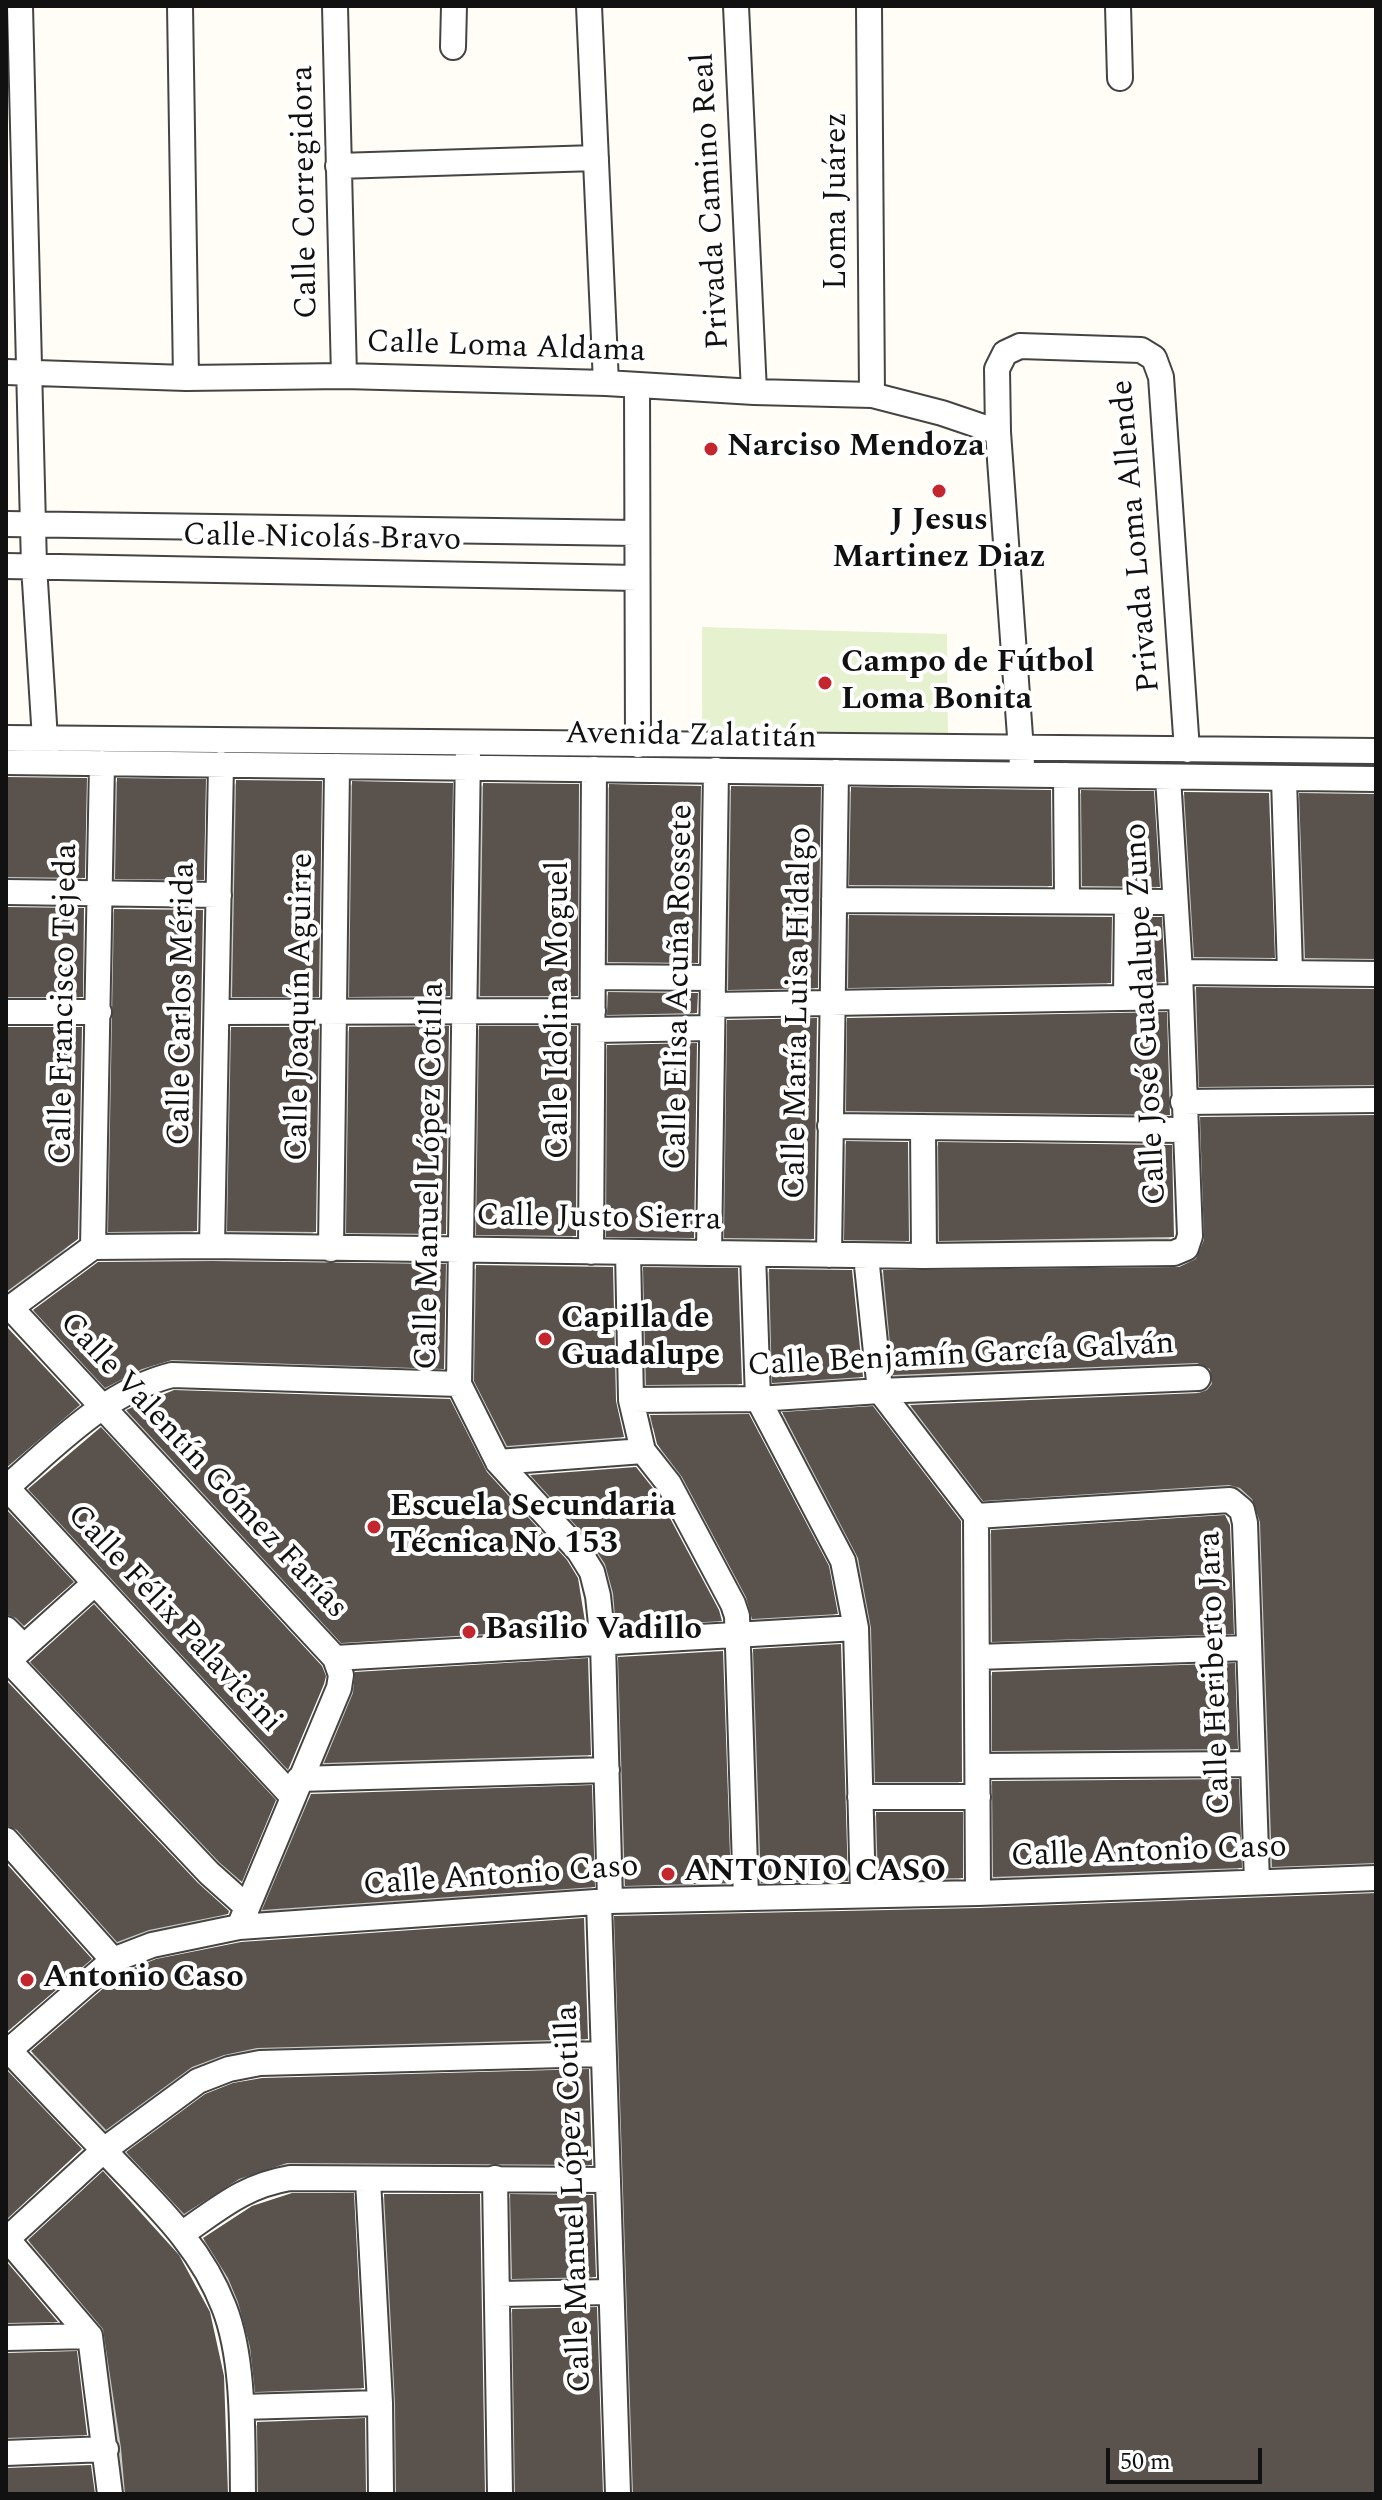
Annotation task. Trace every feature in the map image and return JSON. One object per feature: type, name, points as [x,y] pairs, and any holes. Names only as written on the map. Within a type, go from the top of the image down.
[{"type":"street","points":[[20,6],[34,566],[46,751]]},
{"type":"street","points":[[180,6],[186,378]]},
{"type":"street","name":"Calle Corregidora","points":[[335,6],[344,376]]},
{"type":"street","points":[[453,47],[454,6]]},
{"type":"street","points":[[589,6],[606,383]]},
{"type":"street","name":"Privada Camino Real","points":[[736,6],[754,392]]},
{"type":"street","name":"Loma Juárez","points":[[869,6],[872,395]]},
{"type":"street","points":[[1118,6],[1120,78]]},
{"type":"street","points":[[338,166],[596,158]]},
{"type":"street","name":"Privada Loma Allende","points":[[998,432],[997,369],[1005,353],[1020,346],[1141,350],[1154,358],[1161,377],[1187,750]]},
{"type":"street","name":"Calle Loma Aldama","points":[[6,372],[186,378],[344,376],[606,383],[872,395],[942,413],[998,432]]},
{"type":"street","points":[[637,385],[638,745]]},
{"type":"street","points":[[998,432],[1023,774]]},
{"type":"street","name":"Calle Nicolás Bravo","points":[[6,524],[636,533]]},
{"type":"street","name":"Calle Nicolás Bravo","points":[[6,566],[637,578]]},
{"type":"street","name":"Avenida Zalatitán","points":[[6,738],[46,751],[102,763],[337,766],[638,745],[1376,751]]},
{"type":"street","name":"Avenida Zalatitán","points":[[6,762],[46,751],[468,755],[594,769],[1376,779]]},
{"type":"street","name":"Calle Manuel López Cotilla","points":[[468,755],[459,1384],[498,1462],[579,1551],[592,1572],[598,1596],[603,1643],[607,1770],[602,2054],[618,2494]]},
{"type":"street","name":"Calle Francisco Tejeda","points":[[93,1247],[102,763]]},
{"type":"street","name":"Calle Carlos Mérida","points":[[212,1246],[221,764]]},
{"type":"street","name":"Calle Joaquín Aguirre","points":[[331,1249],[337,766]]},
{"type":"street","name":"Calle Idolina Moguel","points":[[591,1252],[594,769]]},
{"type":"street","name":"Calle Elisa Acuña Rossete","points":[[709,1253],[716,770]]},
{"type":"street","name":"Calle María Luisa Hidalgo","points":[[829,1255],[836,772]]},
{"type":"street","points":[[1066,775],[1067,901]]},
{"type":"street","name":"Calle José Guadalupe Zuno","points":[[1168,777],[1180,972],[1190,1236],[1186,1248]]},
{"type":"street","points":[[1284,779],[1290,972]]},
{"type":"street","points":[[6,892],[219,895]]},
{"type":"street","points":[[834,900],[1174,902]]},
{"type":"street","points":[[1126,998],[1127,901]]},
{"type":"street","points":[[1180,972],[1376,974]]},
{"type":"street","points":[[593,977],[713,978]]},
{"type":"street","points":[[217,1012],[466,1011],[593,1020],[712,1017],[831,1003],[1180,997]]},
{"type":"street","points":[[6,1012],[99,1012]]},
{"type":"street","points":[[1183,1102],[1376,1100]]},
{"type":"street","points":[[830,1126],[1184,1130]]},
{"type":"street","points":[[923,1127],[924,1256]]},
{"type":"street","points":[[8,1309],[93,1247]]},
{"type":"street","name":"Calle Justo Sierra","points":[[93,1247],[866,1256],[1174,1253],[1186,1248]]},
{"type":"street","points":[[628,1252],[631,1400],[643,1451],[669,1484],[733,1604],[737,1635],[746,1898]]},
{"type":"street","points":[[753,1254],[758,1399],[843,1561],[856,1628],[863,1895]]},
{"type":"street","points":[[866,1256],[880,1391],[976,1516],[978,1893]]},
{"type":"street","name":"Calle Valentín Gómez Farías","points":[[8,1309],[101,1406],[338,1666]]},
{"type":"street","points":[[6,1488],[101,1406],[152,1380],[172,1375],[459,1384]]},
{"type":"street","name":"Calle Benjamín García Galván","points":[[631,1400],[758,1399],[1198,1378]]},
{"type":"street","points":[[498,1462],[643,1451]]},
{"type":"street","name":"Calle Félix Palavicini","points":[[6,1488],[296,1788]]},
{"type":"street","name":"Calle Heriberto Jara","points":[[976,1516],[1230,1500],[1242,1510],[1245,1523],[1257,1882]]},
{"type":"street","points":[[13,1657],[95,1583]]},
{"type":"street","points":[[6,1629],[13,1657],[209,1873],[243,1917],[339,1688],[338,1666],[603,1643],[856,1628]]},
{"type":"street","points":[[977,1657],[1249,1648]]},
{"type":"street","points":[[979,1766],[1253,1764]]},
{"type":"street","points":[[296,1788],[607,1770]]},
{"type":"street","points":[[860,1797],[978,1797]]},
{"type":"street","points":[[6,1840],[113,1960]]},
{"type":"street","name":"Calle Antonio Caso","points":[[7,2050],[113,1960],[243,1917],[604,1902],[978,1893],[1376,1878]]},
{"type":"street","points":[[7,2050],[183,2233],[224,2307],[233,2335],[242,2407],[243,2494]]},
{"type":"street","points":[[110,2494],[90,2336],[7,2240],[104,2150],[198,2081],[229,2069],[260,2063],[602,2054]]},
{"type":"street","points":[[183,2233],[244,2191],[290,2178],[608,2180]]},
{"type":"street","points":[[495,2178],[500,2494]]},
{"type":"street","points":[[368,2180],[380,2403],[381,2494]]},
{"type":"street","points":[[498,2294],[611,2292]]},
{"type":"street","points":[[6,2338],[90,2336]]},
{"type":"street","points":[[242,2407],[380,2403]]},
{"type":"street","points":[[6,2453],[106,2449]]},
{"type":"green space","name":"Campo de Fútbol Loma Bonita","points":[[702,627],[947,634],[948,737],[702,731]]},
{"type":"building","points":[[6,777],[87,778],[85,878],[6,877]]},
{"type":"building","points":[[117,778],[206,779],[204,880],[115,879]]},
{"type":"building","points":[[236,780],[322,781],[319,997],[232,997]]},
{"type":"building","points":[[352,781],[453,783],[450,996],[349,997]]},
{"type":"building","points":[[483,783],[579,784],[578,996],[480,996]]},
{"type":"building","points":[[609,784],[701,786],[698,963],[608,962]]},
{"type":"building","points":[[731,786],[821,787],[818,988],[728,990]]},
{"type":"building","points":[[851,787],[1051,790],[1052,886],[849,885]]},
{"type":"building","points":[[1081,790],[1154,791],[1160,887],[1082,886]]},
{"type":"building","points":[[1184,792],[1269,793],[1275,958],[1194,957]]},
{"type":"building","points":[[1299,793],[1376,794],[1376,959],[1305,958]]},
{"type":"building","points":[[6,907],[84,908],[83,997],[6,997]]},
{"type":"building","points":[[114,909],[203,910],[197,1231],[108,1232]]},
{"type":"building","points":[[849,915],[1112,917],[1111,983],[848,988]]},
{"type":"building","points":[[1142,917],[1162,917],[1165,982],[1141,983]]},
{"type":"building","points":[[1196,987],[1376,989],[1376,1085],[1199,1087]]},
{"type":"building","points":[[608,992],[698,993],[697,1013],[607,1015]]},
{"type":"building","points":[[1167,1012],[1170,1115],[846,1111],[847,1018]]},
{"type":"building","points":[[817,1018],[814,1239],[724,1238],[727,1020]]},
{"type":"building","points":[[449,1026],[446,1234],[346,1233],[349,1027]]},
{"type":"building","points":[[479,1026],[577,1026],[576,1236],[476,1235]]},
{"type":"building","points":[[6,1027],[82,1027],[78,1239],[6,1292]]},
{"type":"building","points":[[231,1027],[319,1027],[316,1232],[227,1231]]},
{"type":"building","points":[[697,1043],[694,1238],[606,1237],[607,1045]]},
{"type":"building","points":[[1376,1115],[1376,1863],[1272,1867],[1260,1522],[1252,1499],[1240,1488],[1229,1485],[983,1501],[910,1405],[1199,1393],[1212,1384],[1210,1369],[1197,1363],[893,1375],[883,1270],[1179,1267],[1196,1259],[1204,1240],[1200,1117]]},
{"type":"building","points":[[846,1141],[908,1142],[909,1241],[844,1240]]},
{"type":"building","points":[[938,1142],[1172,1145],[1174,1237],[939,1241]]},
{"type":"building","points":[[98,1262],[446,1264],[444,1369],[172,1360],[142,1369],[105,1388],[33,1310]]},
{"type":"building","name":"Capilla de Guadalupe","points":[[476,1265],[613,1267],[616,1401],[624,1437],[507,1446],[474,1381]]},
{"type":"building","points":[[643,1267],[738,1268],[742,1384],[646,1385]]},
{"type":"building","points":[[769,1269],[852,1270],[863,1377],[772,1383]]},
{"type":"building","points":[[6,1326],[80,1405],[6,1468]]},
{"type":"building","name":"Escuela Secundaria Técnica No 153","points":[[174,1390],[450,1399],[487,1472],[567,1560],[578,1578],[586,1628],[341,1643],[126,1410]]},
{"type":"building","points":[[873,1406],[961,1521],[962,1782],[875,1782],[871,1628],[858,1558],[782,1412]]},
{"type":"building","points":[[749,1414],[829,1566],[838,1614],[752,1619],[746,1597],[682,1477],[657,1444],[650,1415]]},
{"type":"building","points":[[101,1427],[322,1666],[326,1676],[324,1684],[288,1770],[28,1489]]},
{"type":"building","points":[[636,1467],[656,1492],[722,1621],[616,1627],[613,1593],[605,1564],[590,1541],[530,1475]]},
{"type":"building","points":[[6,1509],[74,1582],[24,1626],[6,1614]]},
{"type":"building","points":[[1225,1515],[1230,1525],[1234,1634],[992,1642],[991,1530]]},
{"type":"building","points":[[94,1604],[276,1800],[242,1882],[219,1862],[30,1662]]},
{"type":"building","points":[[841,1644],[848,1881],[761,1883],[753,1649]]},
{"type":"building","points":[[723,1651],[731,1883],[625,1886],[618,1657]]},
{"type":"building","points":[[588,1658],[591,1755],[324,1763],[353,1693],[355,1672]]},
{"type":"building","points":[[1235,1663],[1238,1749],[992,1751],[992,1672]]},
{"type":"building","points":[[6,1680],[198,1883],[229,1911],[228,1914],[149,1930],[117,1942],[17,1830],[6,1825]]},
{"type":"building","points":[[1239,1779],[1242,1868],[993,1877],[992,1781]]},
{"type":"building","points":[[592,1785],[595,1887],[262,1910],[311,1794]]},
{"type":"building","points":[[876,1812],[963,1812],[963,1878],[878,1880]]},
{"type":"building","points":[[6,1863],[92,1959],[7,2032],[6,2032]]},
{"type":"building","points":[[1376,1893],[1376,2494],[633,2494],[614,1916],[979,1908]]},
{"type":"building","points":[[584,1918],[588,2039],[257,2048],[224,2055],[192,2067],[106,2130],[31,2051],[121,1973],[156,1959],[241,1942]]},
{"type":"building","points":[[6,2069],[82,2149],[6,2220]]},
{"type":"building","points":[[589,2069],[592,2165],[287,2163],[239,2179],[184,2214],[126,2152],[205,2094],[233,2083],[262,2078]]},
{"type":"building","points":[[103,2171],[179,2255],[210,2312],[224,2376],[228,2494],[125,2494],[103,2329],[28,2240]]},
{"type":"building","points":[[292,2193],[354,2193],[364,2388],[255,2392],[250,2347],[238,2302],[228,2278],[203,2238],[252,2206]]},
{"type":"building","points":[[384,2194],[480,2194],[485,2494],[396,2494],[395,2403]]},
{"type":"building","points":[[510,2194],[593,2195],[596,2277],[512,2279]]},
{"type":"building","points":[[6,2261],[58,2322],[6,2323]]},
{"type":"building","points":[[597,2307],[603,2494],[515,2494],[512,2309]]},
{"type":"building","points":[[77,2351],[87,2435],[6,2438],[6,2353]]},
{"type":"building","points":[[365,2418],[366,2494],[258,2494],[257,2422]]},
{"type":"building","points":[[91,2465],[95,2494],[6,2494],[6,2468]]},
{"type":"place","name":"Narciso Mendoza","points":[[711,449]]},
{"type":"place","name":"J Jesus Martinez Diaz","points":[[939,491]]},
{"type":"place","name":"Campo de Fútbol Loma Bonita","points":[[825,683]]},
{"type":"place","name":"Capilla de Guadalupe","points":[[545,1339]]},
{"type":"place","name":"Escuela Secundaria Técnica No 153","points":[[374,1527]]},
{"type":"place","name":"Basilio Vadillo","points":[[469,1632]]},
{"type":"place","name":"ANTONIO CASO","points":[[668,1874]]},
{"type":"place","name":"Antonio Caso","points":[[27,1980]]}]
